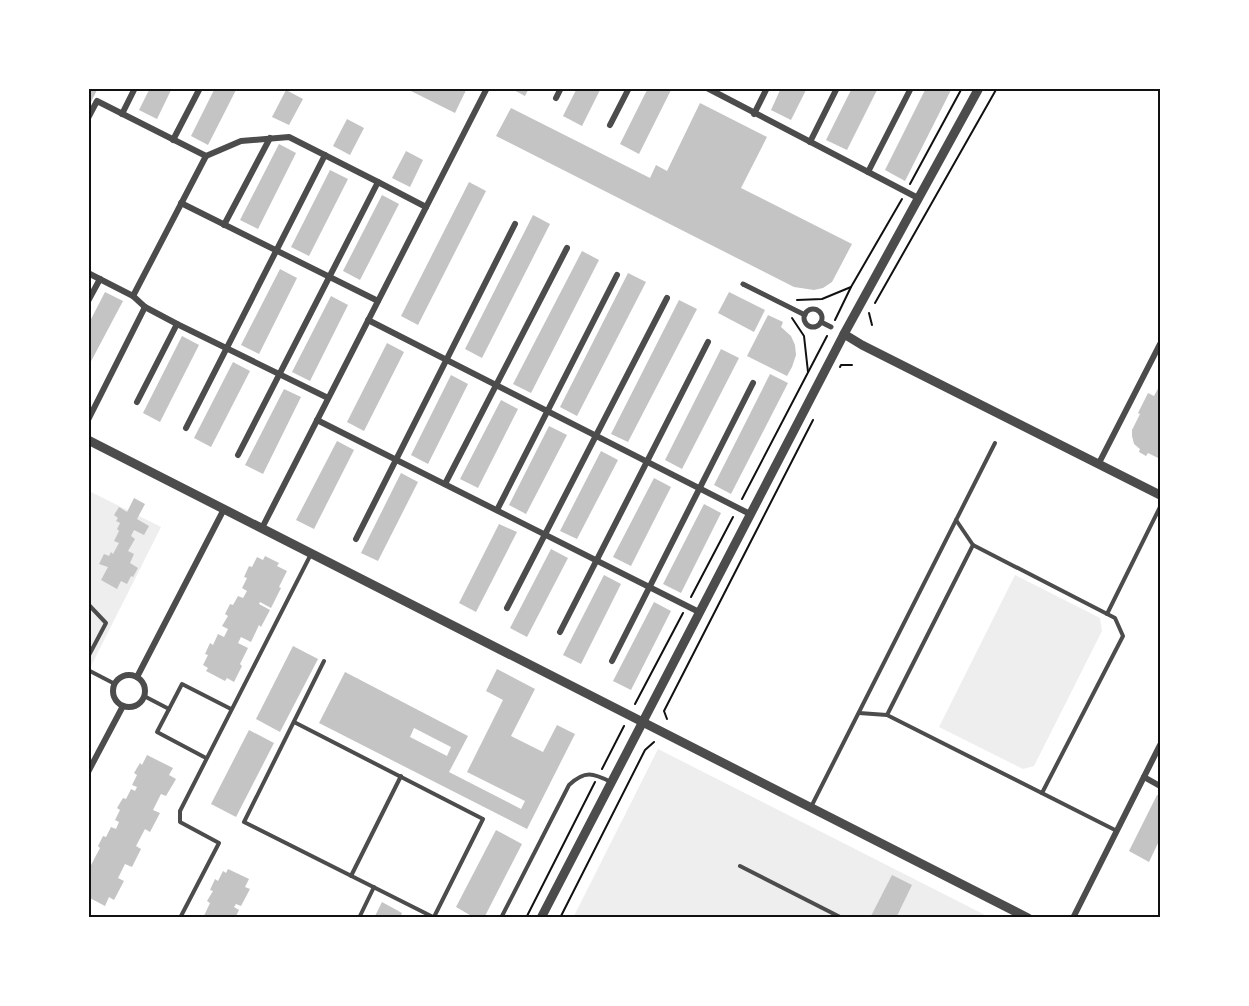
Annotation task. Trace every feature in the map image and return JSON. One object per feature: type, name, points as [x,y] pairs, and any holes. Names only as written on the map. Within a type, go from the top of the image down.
[{"type":"street","points":[[122,114],[135,88]]},
{"type":"street","points":[[173,140],[200,88]]},
{"type":"street","points":[[262,528],[487,88]]},
{"type":"street","points":[[556,98],[561,88]]},
{"type":"street","points":[[610,125],[629,88]]},
{"type":"street","points":[[706,88],[918,198]]},
{"type":"street","points":[[754,114],[767,88]]},
{"type":"street","points":[[810,142],[837,88]]},
{"type":"street","points":[[868,172],[911,88]]},
{"type":"street","points":[[541,918],[844,334],[979,88]]},
{"type":"street","points":[[88,118],[97,101],[206,156]]},
{"type":"street","points":[[133,296],[206,156],[241,141],[289,137],[426,207]]},
{"type":"street","points":[[224,225],[270,138]]},
{"type":"street","points":[[186,428],[325,155]]},
{"type":"street","points":[[238,455],[378,183]]},
{"type":"street","points":[[181,203],[378,301]]},
{"type":"street","points":[[356,539],[515,224]]},
{"type":"street","points":[[445,484],[567,248]]},
{"type":"street","points":[[88,273],[133,296],[145,307],[177,324],[328,398]]},
{"type":"street","points":[[497,510],[617,274]]},
{"type":"street","points":[[88,301],[99,279]]},
{"type":"street","points":[[743,284],[805,315]]},
{"type":"street","points":[[507,608],[667,298]]},
{"type":"street","points":[[88,420],[145,307]]},
{"type":"street","points":[[811,310],[817,310],[822,317],[821,322],[811,327],[806,324],[805,315],[811,310]]},
{"type":"street","points":[[368,320],[750,514]]},
{"type":"street","points":[[821,322],[831,327]]},
{"type":"street","points":[[137,402],[177,324]]},
{"type":"street","points":[[844,334],[1161,495]]},
{"type":"street","points":[[560,632],[708,342]]},
{"type":"street","points":[[1099,463],[1161,344]]},
{"type":"street","points":[[612,662],[753,383]]},
{"type":"street","points":[[317,420],[699,612]]},
{"type":"street","points":[[88,440],[1028,918]]},
{"type":"street","points":[[137,677],[224,509]]},
{"type":"street","points":[[132,675],[137,677],[144,686],[142,701],[133,707],[118,703],[113,694],[115,684],[122,677],[132,675]]},
{"type":"street","points":[[88,772],[123,705]]},
{"type":"street","points":[[1073,918],[1161,745]]},
{"type":"street","points":[[1144,777],[1161,786]]},
{"type":"lane","points":[[810,808],[995,443]]},
{"type":"lane","points":[[1107,614],[1161,507]]},
{"type":"lane","points":[[956,520],[973,545],[1115,618],[1123,636],[1042,793]]},
{"type":"lane","points":[[887,715],[973,545]]},
{"type":"lane","points":[[180,918],[219,843],[180,822],[180,811],[312,554]]},
{"type":"lane","points":[[88,604],[106,622],[88,657]]},
{"type":"lane","points":[[294,722],[483,819],[434,917],[244,822],[324,661]]},
{"type":"lane","points":[[88,670],[115,684]]},
{"type":"lane","points":[[206,758],[157,732],[182,684],[231,709]]},
{"type":"lane","points":[[144,696],[169,709]]},
{"type":"lane","points":[[859,713],[887,715],[1117,831]]},
{"type":"lane","points":[[501,918],[569,785],[577,777],[587,774],[595,774],[611,782]]},
{"type":"lane","points":[[351,876],[402,776]]},
{"type":"lane","points":[[740,866],[842,918]]},
{"type":"lane","points":[[359,918],[374,887]]},
{"type":"path","points":[[874,304],[997,88]]},
{"type":"path","points":[[636,704],[851,287],[822,299],[779,302]]},
{"type":"path","points":[[869,314],[872,325]]},
{"type":"path","points":[[792,319],[804,336],[808,372]]},
{"type":"path","points":[[836,376],[841,365],[852,365]]},
{"type":"path","points":[[667,719],[664,711],[814,418]]},
{"type":"path","points":[[526,918],[624,726]]},
{"type":"path","points":[[560,918],[645,750],[654,742]]},
{"type":"shaded area","points":[[89,491],[161,527],[89,670]]},
{"type":"shaded area","points":[[1015,575],[1100,618],[1102,631],[1034,766],[1023,769],[939,727]]},
{"type":"shaded area","points":[[658,749],[989,917],[573,918]]},
{"type":"building","points":[[88,88],[98,88],[88,108]]},
{"type":"building","points":[[150,88],[172,88],[157,119],[139,110]]},
{"type":"building","points":[[215,88],[237,88],[208,145],[191,136]]},
{"type":"building","points":[[405,88],[467,88],[455,113]]},
{"type":"building","points":[[510,88],[529,88],[525,96]]},
{"type":"building","points":[[577,88],[601,88],[582,126],[563,116]]},
{"type":"building","points":[[648,88],[672,88],[639,154],[620,144]]},
{"type":"building","points":[[781,88],[807,88],[791,120],[771,110]]},
{"type":"building","points":[[852,88],[878,88],[847,150],[826,140]]},
{"type":"building","points":[[926,88],[952,88],[905,181],[885,170]]},
{"type":"building","points":[[286,90],[303,99],[289,125],[272,117]]},
{"type":"building","points":[[700,103],[767,137],[741,188],[852,244],[832,282],[823,288],[814,290],[794,287],[496,136],[511,108],[650,178],[656,165],[667,171]]},
{"type":"building","points":[[347,119],[364,128],[350,155],[333,146]]},
{"type":"building","points":[[279,144],[296,153],[258,229],[240,220]]},
{"type":"building","points":[[406,151],[423,160],[410,187],[392,178]]},
{"type":"building","points":[[330,170],[348,179],[309,256],[291,247]]},
{"type":"building","points":[[469,182],[486,191],[418,325],[401,316]]},
{"type":"building","points":[[382,195],[399,204],[360,280],[343,271]]},
{"type":"building","points":[[533,215],[550,224],[482,358],[465,349]]},
{"type":"building","points":[[582,251],[599,260],[531,393],[513,384]]},
{"type":"building","points":[[280,269],[297,278],[259,354],[241,345]]},
{"type":"building","points":[[628,273],[646,282],[577,416],[560,407]]},
{"type":"building","points":[[105,292],[123,301],[88,367],[88,325]]},
{"type":"building","points":[[729,292],[765,310],[754,332],[718,313]]},
{"type":"building","points":[[331,296],[348,305],[310,381],[292,372]]},
{"type":"building","points":[[679,300],[697,309],[628,442],[611,434]]},
{"type":"building","points":[[768,315],[783,322],[781,327],[791,336],[795,345],[796,355],[787,376],[747,356]]},
{"type":"building","points":[[182,336],[199,345],[160,422],[143,413]]},
{"type":"building","points":[[387,343],[404,352],[364,431],[347,422]]},
{"type":"building","points":[[721,349],[739,358],[682,469],[665,460]]},
{"type":"building","points":[[233,362],[250,371],[211,447],[194,438]]},
{"type":"building","points":[[770,374],[788,383],[731,494],[714,485]]},
{"type":"building","points":[[451,375],[468,384],[428,464],[411,455]]},
{"type":"building","points":[[1160,385],[1160,459],[1148,453],[1146,456],[1139,452],[1140,449],[1134,444],[1132,430],[1148,393],[1154,396]]},
{"type":"building","points":[[284,389],[301,397],[263,474],[245,465]]},
{"type":"building","points":[[501,400],[518,409],[478,488],[460,479]]},
{"type":"building","points":[[549,426],[567,435],[526,514],[509,505]]},
{"type":"building","points":[[337,441],[354,450],[314,529],[296,520]]},
{"type":"building","points":[[601,451],[618,460],[577,539],[560,531]]},
{"type":"building","points":[[401,473],[418,482],[378,561],[361,553]]},
{"type":"building","points":[[654,478],[671,487],[631,566],[613,557]]},
{"type":"building","points":[[134,498],[145,504],[137,519],[149,526],[144,535],[134,530],[131,536],[135,539],[128,551],[134,554],[130,563],[138,568],[127,584],[121,581],[117,589],[101,580],[108,567],[99,564],[104,554],[109,556],[111,552],[113,554],[119,543],[114,541],[120,523],[116,521],[118,518],[114,515],[119,507],[127,512]]},
{"type":"building","points":[[704,504],[721,513],[681,593],[663,584]]},
{"type":"building","points":[[499,524],[517,532],[476,612],[459,603]]},
{"type":"building","points":[[551,549],[568,558],[527,637],[510,628]]},
{"type":"building","points":[[265,556],[279,563],[277,566],[287,571],[271,608],[260,602],[259,604],[270,610],[261,627],[259,625],[251,642],[241,637],[238,643],[248,648],[234,682],[227,678],[225,681],[206,671],[208,668],[203,665],[208,655],[205,654],[210,643],[213,645],[218,634],[224,637],[228,629],[222,626],[228,616],[225,614],[230,604],[233,605],[238,596],[243,598],[247,591],[242,588],[249,566],[252,567],[257,557],[263,560]]},
{"type":"building","points":[[604,575],[621,584],[581,664],[563,655]]},
{"type":"building","points":[[654,602],[671,611],[631,690],[613,681]]},
{"type":"building","points":[[293,646],[318,659],[280,732],[256,719]]},
{"type":"building","points":[[497,669],[535,689],[511,736],[543,752],[557,725],[575,734],[527,829],[319,723],[345,672],[468,736],[449,772],[521,809],[525,801],[467,772],[503,700],[486,691]],"holes":[[[414,728],[451,747],[447,756],[410,737]]]},
{"type":"building","points":[[249,730],[274,743],[236,817],[211,804]]},
{"type":"building","points":[[147,755],[173,768],[169,775],[176,779],[166,796],[161,794],[153,810],[160,813],[150,832],[145,829],[136,846],[141,849],[132,867],[125,864],[118,878],[124,881],[114,900],[109,897],[105,906],[88,897],[88,867],[100,848],[98,846],[103,836],[106,837],[111,827],[116,829],[119,822],[115,820],[120,810],[117,808],[123,798],[126,799],[131,789],[135,791],[137,787],[132,785],[137,775],[134,773],[140,763],[142,765]]},
{"type":"building","points":[[1157,795],[1160,796],[1160,839],[1149,862],[1129,851]]},
{"type":"building","points":[[496,830],[522,844],[484,918],[475,918],[456,907]]},
{"type":"building","points":[[228,869],[249,879],[245,887],[250,889],[241,906],[236,904],[234,907],[239,910],[235,918],[203,918],[210,903],[207,901],[213,891],[210,890],[215,879],[218,881],[223,871],[226,873]]},
{"type":"building","points":[[892,875],[912,885],[896,918],[874,918],[871,916]]},
{"type":"building","points":[[382,902],[402,913],[400,918],[374,918]]}]
